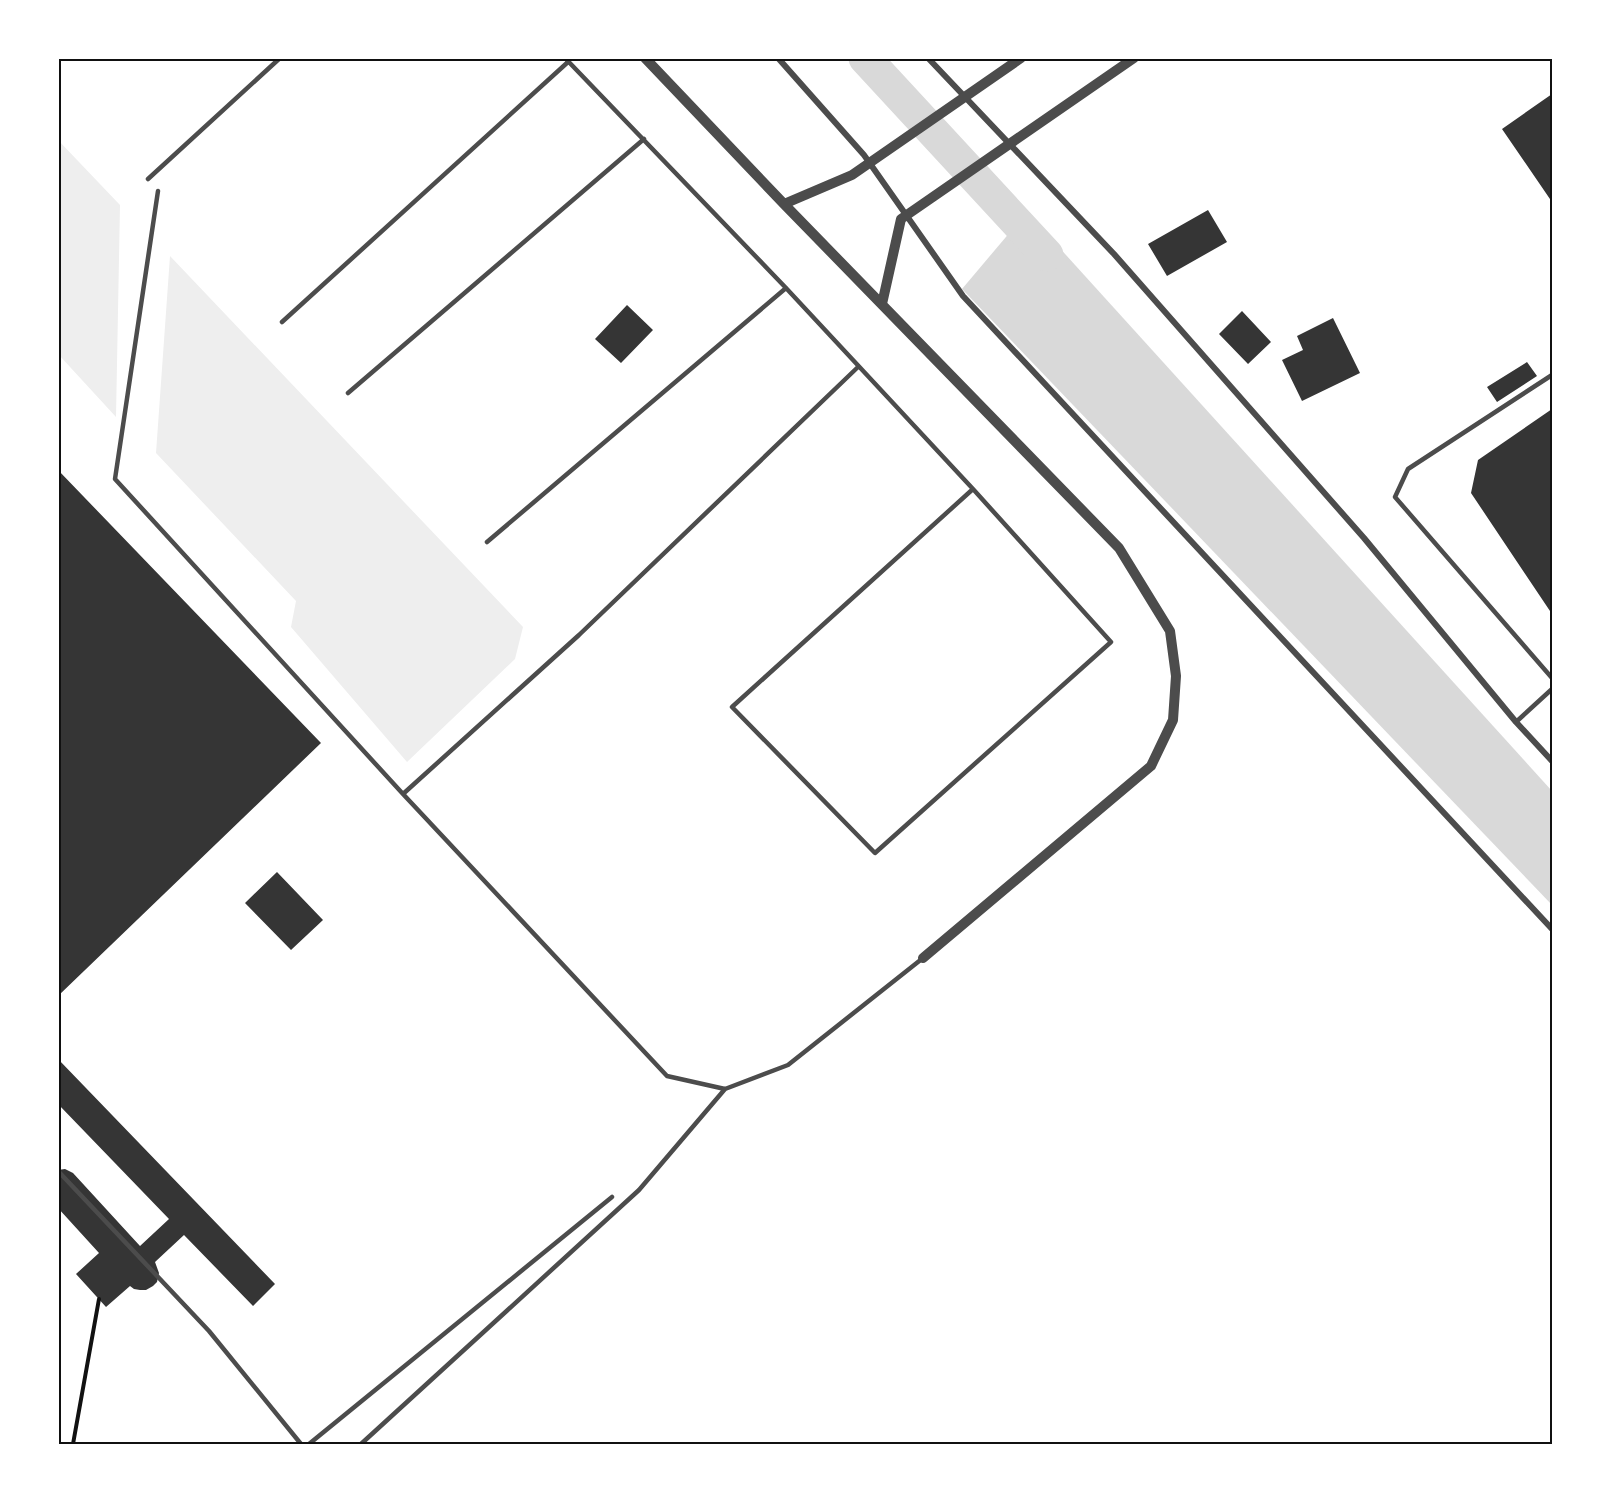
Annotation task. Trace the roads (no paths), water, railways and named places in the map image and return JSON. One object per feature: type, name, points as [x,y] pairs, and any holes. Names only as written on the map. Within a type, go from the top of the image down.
[{"type":"street","points":[[645,58],[1119,548],[1170,631],[1176,676],[1173,720],[1151,766],[923,958]]},
{"type":"street","points":[[778,58],[864,155],[963,296],[1552,929]]},
{"type":"street","points":[[928,58],[1114,254],[1364,537],[1516,722],[1552,761]]},
{"type":"street","points":[[784,204],[852,175],[1021,58]]},
{"type":"street","points":[[882,304],[902,219],[1134,58]]},
{"type":"lane","points":[[148,179],[279,58]]},
{"type":"lane","points":[[282,322],[567,60],[786,288],[973,489],[1111,642],[875,853],[732,707],[973,489]]},
{"type":"lane","points":[[348,393],[644,139]]},
{"type":"lane","points":[[158,191],[115,480],[403,794],[667,1076],[724,1089]]},
{"type":"lane","points":[[487,542],[786,288]]},
{"type":"lane","points":[[403,794],[579,635],[858,367]]},
{"type":"lane","points":[[1552,375],[1408,469],[1395,497],[1552,678]]},
{"type":"lane","points":[[1516,722],[1552,689]]},
{"type":"lane","points":[[361,1444],[639,1190],[724,1089],[788,1065],[923,958]]},
{"type":"lane","points":[[58,1171],[209,1331],[301,1444]]},
{"type":"lane","points":[[309,1444],[612,1197]]},
{"type":"waterway","points":[[865,58],[1047,255]]}]
